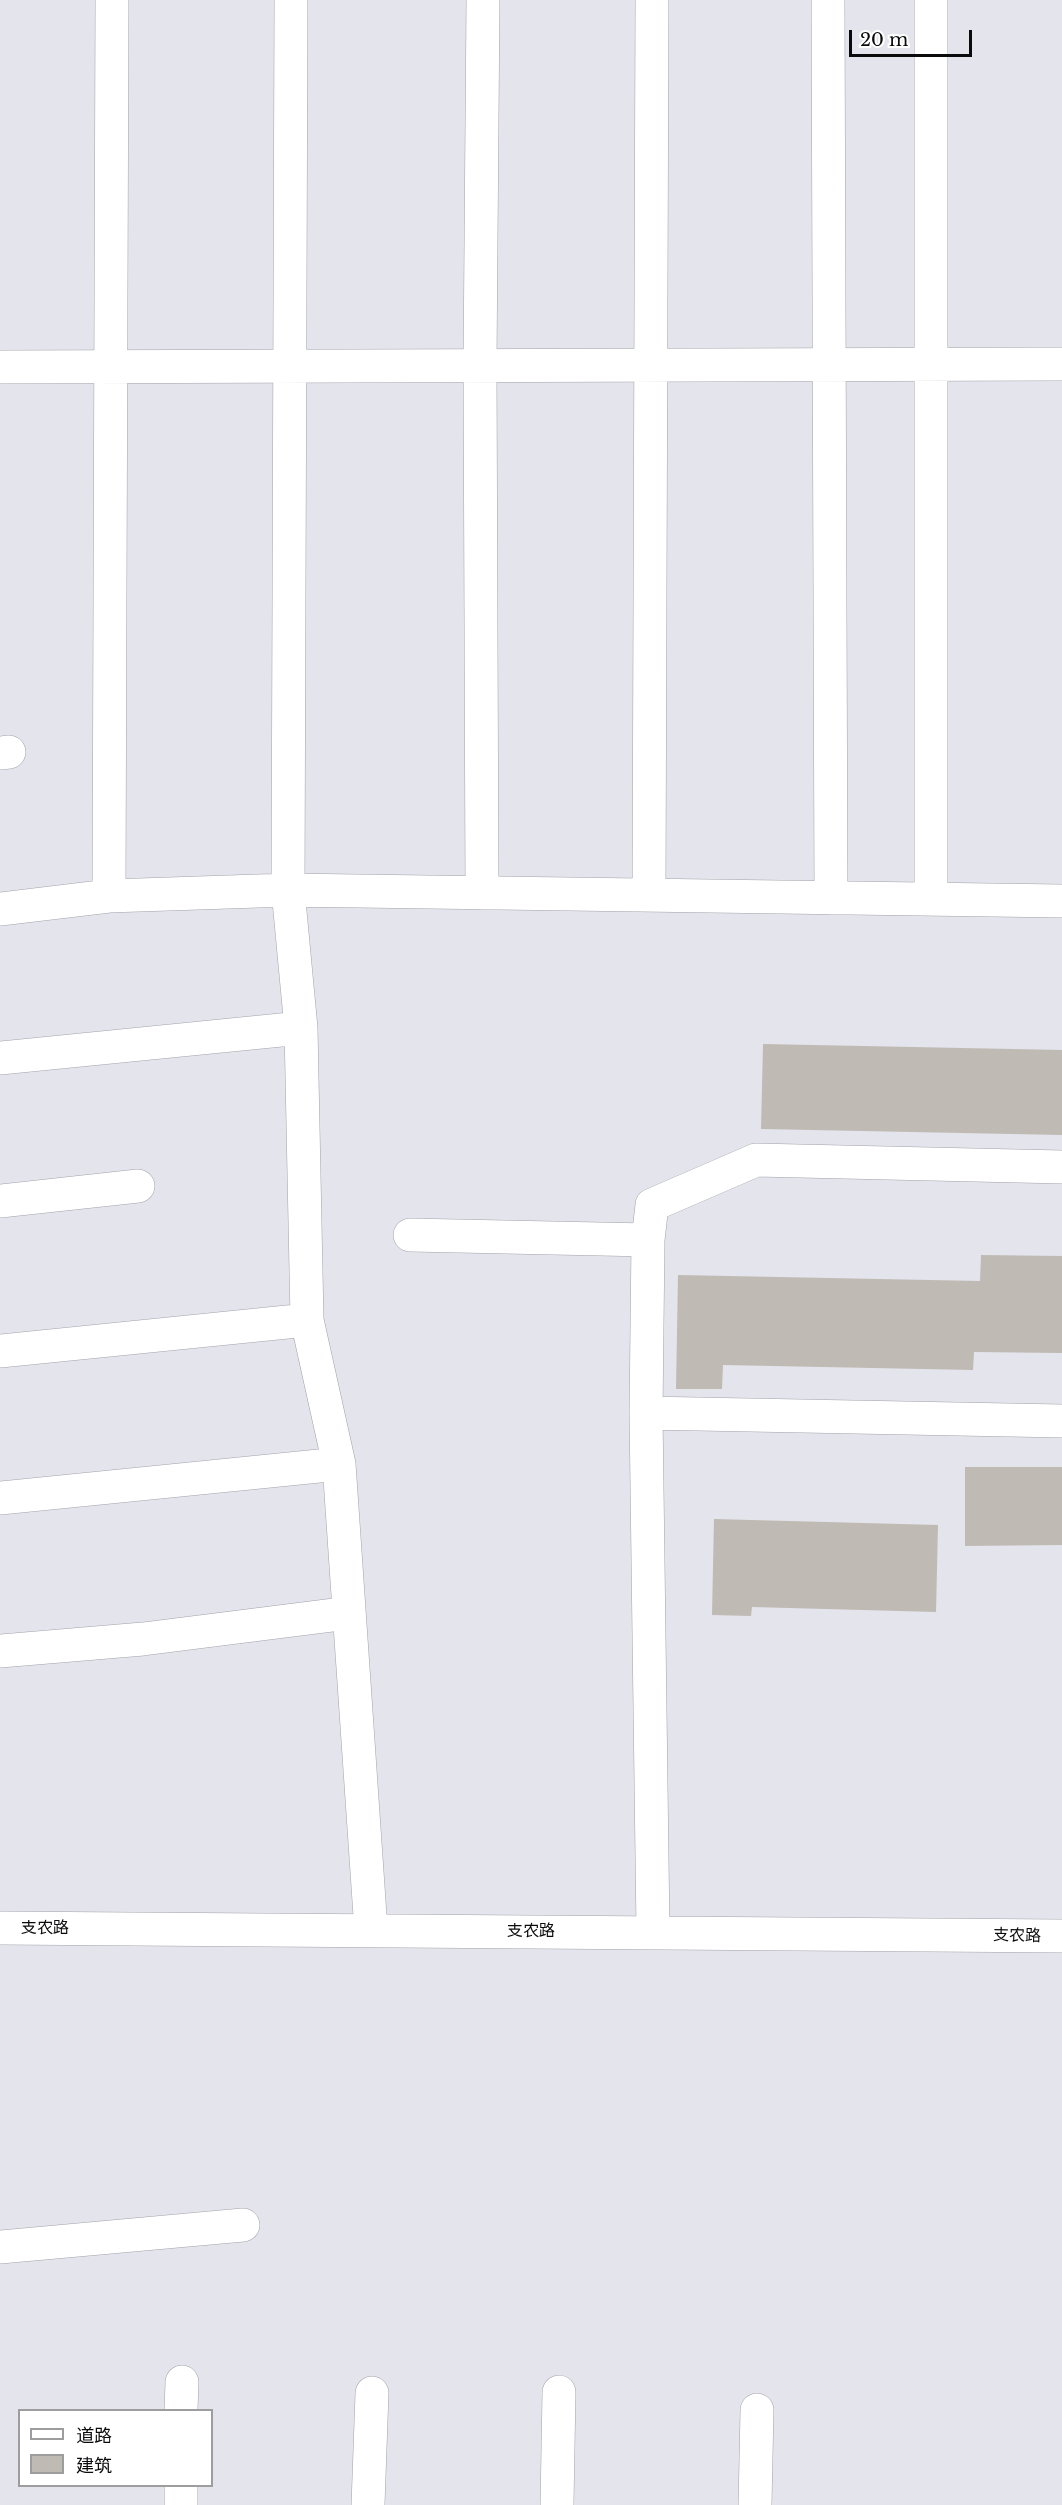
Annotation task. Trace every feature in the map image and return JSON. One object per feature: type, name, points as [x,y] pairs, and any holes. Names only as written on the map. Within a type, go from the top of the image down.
[{"type":"street","points":[[109,896],[112,0]]},
{"type":"street","points":[[291,0],[288,890],[301,1028],[307,1320],[339,1464],[372,1930]]},
{"type":"street","points":[[482,893],[480,364],[483,0]]},
{"type":"street","points":[[650,895],[652,0]]},
{"type":"street","points":[[828,0],[831,898]]},
{"type":"street","points":[[931,899],[932,0]]},
{"type":"street","points":[[0,367],[289,364],[1062,364]]},
{"type":"street","points":[[0,909],[109,896],[288,890],[1062,901]]},
{"type":"street","points":[[0,1058],[301,1028]]},
{"type":"street","points":[[653,1931],[646,1413],[648,1240],[652,1205],[756,1160],[1062,1167]]},
{"type":"street","points":[[0,1201],[138,1186]]},
{"type":"street","points":[[410,1235],[648,1240]]},
{"type":"street","points":[[0,1351],[307,1320]]},
{"type":"street","points":[[646,1413],[1062,1421]]},
{"type":"street","points":[[0,1498],[339,1464]]},
{"type":"street","points":[[0,1651],[144,1640],[350,1613]]},
{"type":"street","name":"支农路","points":[[0,1928],[653,1931],[1062,1936]]},
{"type":"street","points":[[0,2247],[243,2225]]},
{"type":"street","points":[[557,2505],[559,2392]]},
{"type":"street","points":[[368,2505],[372,2393]]},
{"type":"street","points":[[755,2505],[756,2410]]},
{"type":"street","points":[[181,2487],[181,2505]]},
{"type":"building","points":[[763,1044],[1062,1050],[1062,1135],[761,1129]]},
{"type":"building","points":[[981,1255],[1062,1256],[1062,1353],[974,1352],[973,1370],[723,1365],[722,1389],[676,1389],[678,1275],[980,1281]]},
{"type":"building","points":[[965,1467],[1062,1467],[1062,1545],[965,1546]]},
{"type":"building","points":[[714,1519],[938,1525],[936,1612],[752,1607],[751,1616],[712,1615]]}]
